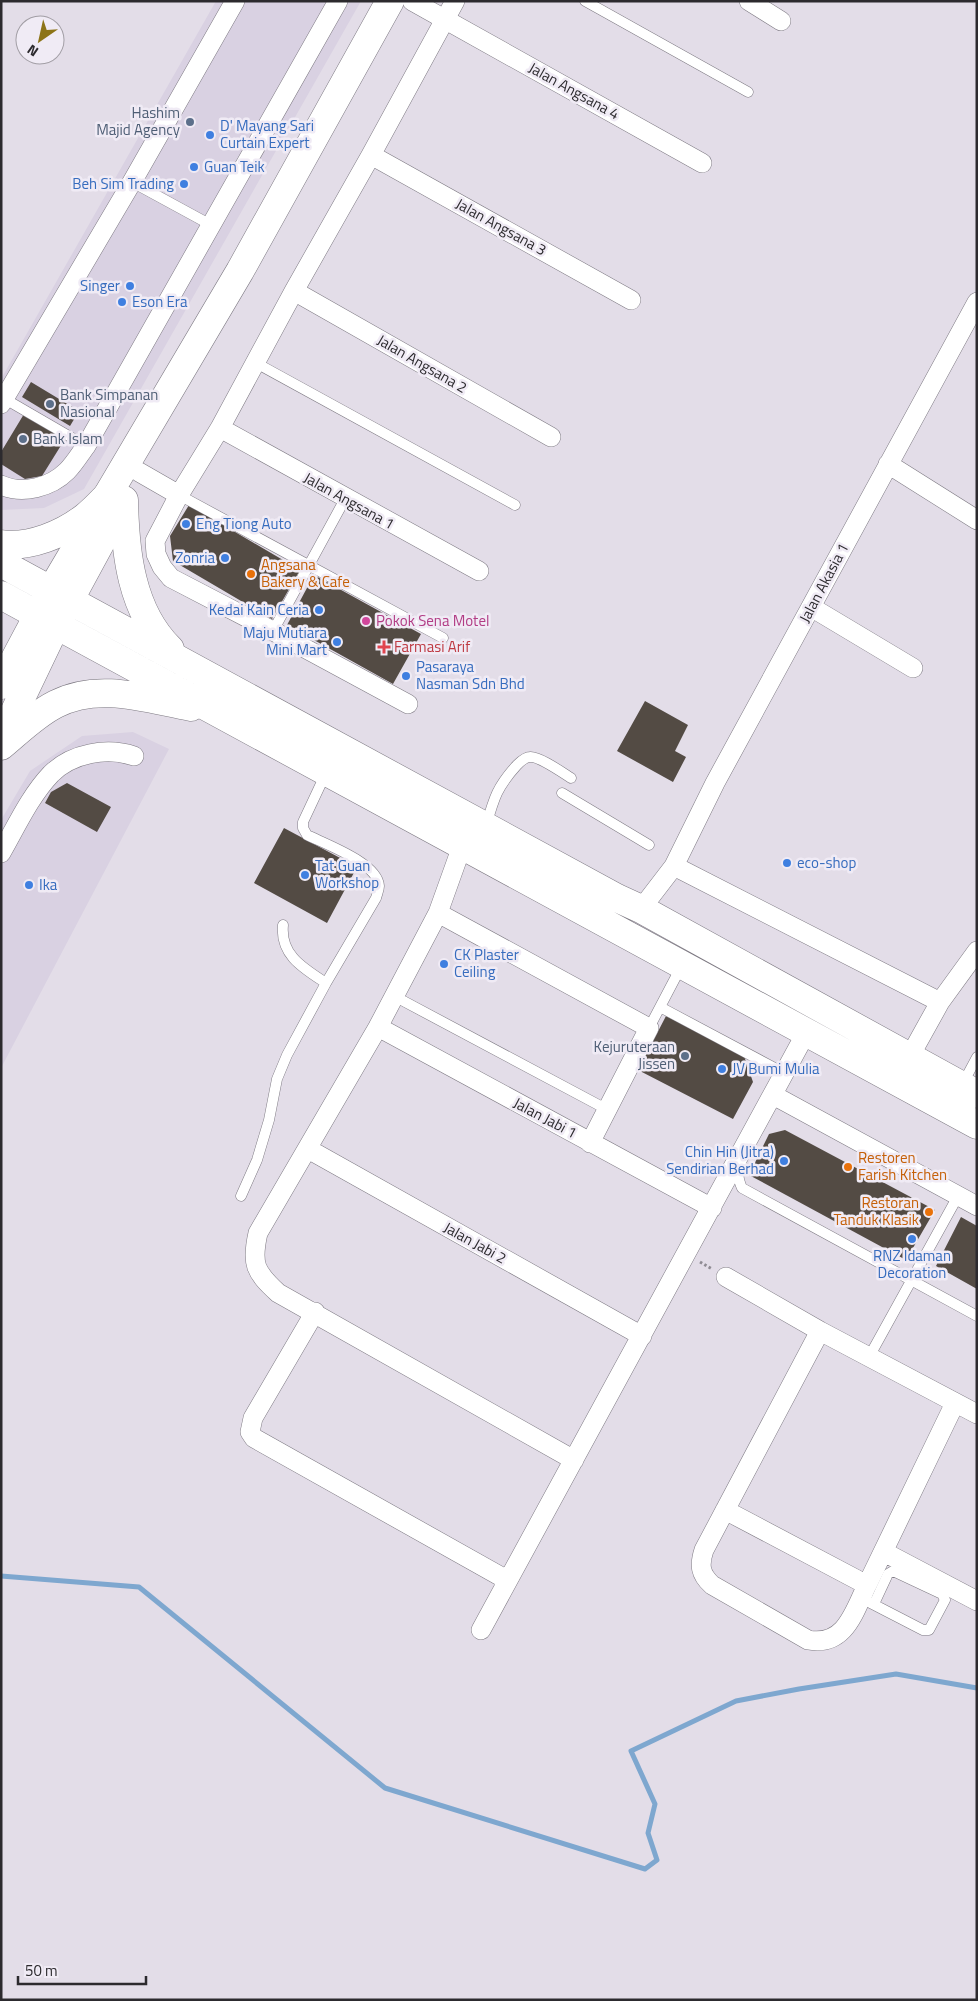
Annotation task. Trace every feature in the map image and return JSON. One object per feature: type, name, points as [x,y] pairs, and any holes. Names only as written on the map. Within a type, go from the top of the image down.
[{"type":"main road","points":[[1,685],[47,619],[61,595],[390,1]]},
{"type":"main road","points":[[1,544],[9,545],[35,541],[55,535],[117,496],[138,472],[240,272]]},
{"type":"main road","points":[[117,496],[133,582],[146,618],[158,638],[182,661]]},
{"type":"main road","points":[[1,563],[616,898],[641,909],[969,1090]]},
{"type":"main road","points":[[1,595],[977,1125]]},
{"type":"main road","points":[[1,740],[47,619]]},
{"type":"main road","points":[[1,746],[55,704],[78,696],[99,693],[128,694],[217,713]]},
{"type":"street","points":[[3,402],[132,182],[234,1]]},
{"type":"street","points":[[1,485],[20,490],[53,482],[67,471],[86,446],[338,1]]},
{"type":"street","name":"Jalan Angsana 4","points":[[412,1],[702,163]]},
{"type":"street","points":[[408,704],[273,630],[171,578],[162,567],[156,554],[155,541],[220,428],[455,1]]},
{"type":"street","points":[[748,1],[781,21]]},
{"type":"street","name":"Jalan Angsana 3","points":[[371,156],[631,300]]},
{"type":"street","name":"Jalan Angsana 2","points":[[294,291],[551,437]]},
{"type":"street","name":"Jalan Akasia 1","points":[[641,909],[674,866],[715,783],[888,464],[969,333],[977,302]]},
{"type":"street","name":"Jalan Angsana 1","points":[[220,428],[345,499],[479,571]]},
{"type":"street","points":[[888,464],[977,520]]},
{"type":"street","points":[[138,472],[180,495]]},
{"type":"street","points":[[811,606],[913,668]]},
{"type":"street","points":[[1,853],[52,773],[80,757],[100,751],[120,751],[134,756]]},
{"type":"street","points":[[462,846],[438,913],[378,1028],[258,1234],[254,1252],[256,1266],[263,1279],[278,1293],[315,1312],[574,1460]]},
{"type":"street","points":[[674,866],[940,1002]]},
{"type":"street","points":[[438,913],[649,1028],[590,1142]]},
{"type":"street","points":[[910,1056],[940,1002],[977,951]]},
{"type":"street","name":"Jalan Jabi 1","points":[[378,1028],[712,1208]]},
{"type":"street","points":[[481,1630],[686,1254],[776,1097],[784,1073],[806,1033]]},
{"type":"street","points":[[776,1097],[977,1206]]},
{"type":"street","name":"Jalan Jabi 2","points":[[308,1150],[642,1336]]},
{"type":"street","points":[[726,1277],[820,1331],[977,1414]]},
{"type":"street","points":[[315,1312],[253,1418],[250,1432],[254,1438],[507,1580]]},
{"type":"street","points":[[820,1331],[724,1510],[701,1560],[704,1578],[712,1585],[808,1640],[819,1642],[831,1639],[841,1632],[867,1596],[884,1552],[955,1403]]},
{"type":"street","points":[[724,1510],[867,1596]]},
{"type":"street","points":[[884,1552],[977,1600]]},
{"type":"lane","points":[[585,1],[748,92]]},
{"type":"lane","points":[[132,182],[211,226]]},
{"type":"lane","points":[[256,363],[514,505]]},
{"type":"lane","points":[[3,402],[86,446]]},
{"type":"lane","points":[[180,495],[443,638]]},
{"type":"lane","points":[[273,630],[345,499]]},
{"type":"lane","points":[[486,827],[497,790],[526,758],[531,756],[538,759],[571,778]]},
{"type":"lane","points":[[241,1196],[257,1160],[267,1128],[277,1079],[291,1048],[326,983],[376,898],[379,887],[376,876],[368,867],[307,835],[303,822],[326,772]]},
{"type":"lane","points":[[562,793],[649,845]]},
{"type":"lane","points":[[283,925],[282,934],[286,948],[292,958],[326,983]]},
{"type":"lane","points":[[649,1028],[682,966]]},
{"type":"lane","points":[[394,996],[608,1110]]},
{"type":"lane","points":[[660,1007],[784,1073]]},
{"type":"lane","points":[[969,1090],[977,1057]]},
{"type":"lane","points":[[776,1097],[738,1172],[738,1180],[742,1188],[977,1316]]},
{"type":"lane","points":[[869,1357],[958,1196]]},
{"type":"lane","points":[[893,1570],[942,1594],[945,1600],[929,1630],[926,1630],[867,1596],[893,1570]]},
{"type":"path","points":[[686,1254],[726,1277]]},
{"type":"shaded area","points":[[216,1],[361,1],[84,489],[44,508],[1,510],[1,379]]},
{"type":"shaded area","points":[[133,732],[169,749],[1,1068],[1,820],[30,771],[82,736]]},
{"type":"building","name":"Bank Simpanan Nasional","points":[[31,382],[79,411],[70,426],[22,397]]},
{"type":"building","points":[[24,414],[65,439],[42,476],[25,479],[1,464],[1,452]]},
{"type":"building","points":[[189,505],[300,570],[272,619],[173,561],[170,536]]},
{"type":"building","points":[[314,575],[421,634],[393,684],[287,625]]},
{"type":"building","points":[[645,701],[688,725],[675,751],[686,757],[673,782],[617,751]]},
{"type":"building","points":[[67,783],[111,807],[97,832],[45,803],[51,792]]},
{"type":"building","name":"Tat Guan Workshop","points":[[284,828],[357,867],[327,923],[254,883]]},
{"type":"building","points":[[666,1016],[744,1056],[753,1082],[733,1119],[638,1070]]},
{"type":"building","points":[[785,1130],[935,1210],[906,1260],[749,1175],[769,1134]]},
{"type":"building","points":[[961,1217],[977,1226],[977,1289],[936,1266]]},
{"type":"waterway","points":[[1,1576],[139,1587],[385,1788],[645,1869],[657,1860],[648,1833],[655,1804],[631,1751],[736,1701],[799,1689],[896,1674],[977,1688]]},
{"type":"place","name":"Hashim Majid Agency","points":[[190,122]]},
{"type":"place","name":"D' Mayang Sari Curtain Expert","points":[[210,135]]},
{"type":"place","name":"Guan Teik","points":[[194,167]]},
{"type":"place","name":"Beh Sim Trading","points":[[184,184]]},
{"type":"place","name":"Singer","points":[[130,286]]},
{"type":"place","name":"Eson Era","points":[[122,302]]},
{"type":"place","name":"Bank Simpanan Nasional","points":[[50,404]]},
{"type":"place","name":"Bank Islam","points":[[23,439]]},
{"type":"place","name":"Eng Tiong Auto","points":[[186,524]]},
{"type":"place","name":"Zonria","points":[[225,558]]},
{"type":"place","name":"Angsana Bakery & Cafe","points":[[251,574]]},
{"type":"place","name":"Kedai Kain Ceria","points":[[319,610]]},
{"type":"place","name":"Pokok Sena Motel","points":[[366,621]]},
{"type":"place","name":"Maju Mutiara Mini Mart","points":[[337,642]]},
{"type":"place","name":"Farmasi Arif","points":[[384,647]]},
{"type":"place","name":"Pasaraya Nasman Sdn Bhd","points":[[406,676]]},
{"type":"place","name":"eco-shop","points":[[787,863]]},
{"type":"place","name":"Tat Guan Workshop","points":[[305,875]]},
{"type":"place","name":"Ika","points":[[29,885]]},
{"type":"place","name":"CK Plaster Ceiling","points":[[444,964]]},
{"type":"place","name":"Kejuruteraan Jissen","points":[[685,1056]]},
{"type":"place","name":"JV Bumi Mulia","points":[[722,1069]]},
{"type":"place","name":"Chin Hin (Jitra) Sendirian Berhad","points":[[784,1161]]},
{"type":"place","name":"Restoren Farish Kitchen","points":[[848,1167]]},
{"type":"place","name":"Restoran Tanduk Klasik","points":[[929,1212]]},
{"type":"place","name":"RNZ Idaman Decoration","points":[[912,1239]]}]
